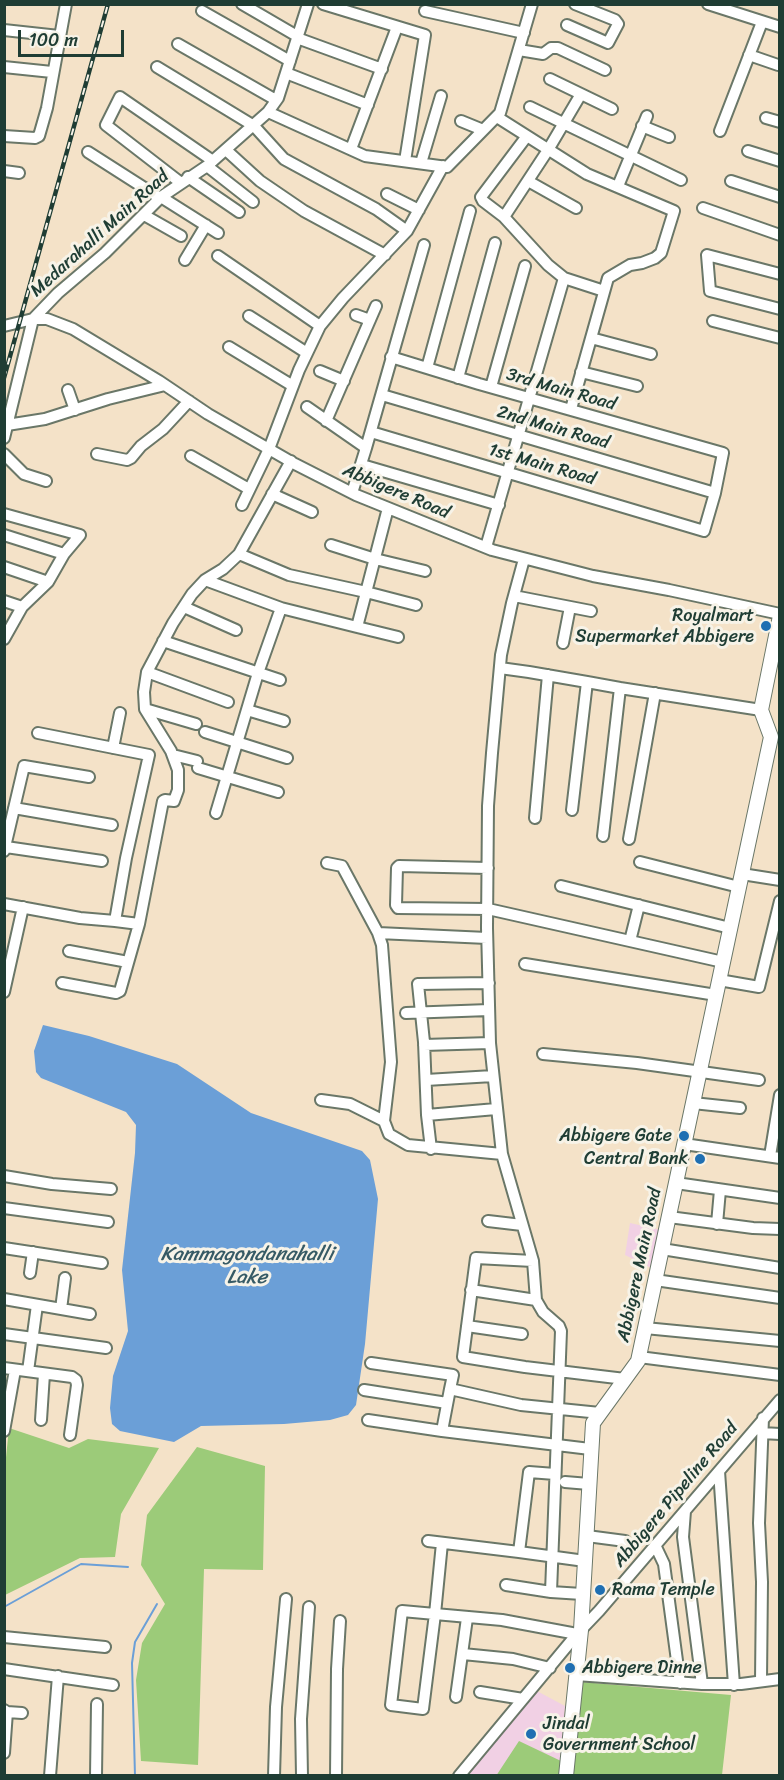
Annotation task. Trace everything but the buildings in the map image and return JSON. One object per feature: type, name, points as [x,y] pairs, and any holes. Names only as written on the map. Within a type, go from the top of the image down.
[{"type":"main road","points":[[760,710],[780,615]]},
{"type":"main road","name":"Abbigere Main Road","points":[[566,1776],[587,1536],[593,1423],[639,1357],[730,928],[774,753],[771,737],[760,710]]},
{"type":"street","points":[[4,136],[35,138],[39,136],[45,119],[66,4]]},
{"type":"street","points":[[242,4],[297,37],[382,69]]},
{"type":"street","name":"Medarahalli Main Road","points":[[33,319],[46,304],[105,253],[161,198],[210,164],[268,112],[276,100],[286,74],[308,4]]},
{"type":"street","points":[[323,4],[425,35],[405,161]]},
{"type":"street","points":[[268,112],[365,156],[447,167],[500,113],[532,4]]},
{"type":"street","points":[[567,25],[608,43],[618,24],[615,20],[575,4]]},
{"type":"street","points":[[708,4],[780,27]]},
{"type":"street","points":[[202,11],[290,61]]},
{"type":"street","points":[[424,11],[524,33]]},
{"type":"street","points":[[720,131],[762,22]]},
{"type":"street","points":[[351,149],[397,27]]},
{"type":"street","points":[[4,30],[59,36]]},
{"type":"street","points":[[178,44],[276,100]]},
{"type":"street","points":[[519,50],[539,55],[551,48],[558,48],[605,70]]},
{"type":"street","points":[[749,54],[778,65]]},
{"type":"street","points":[[4,67],[52,72]]},
{"type":"street","points":[[157,67],[254,126],[284,159],[376,209],[407,231]]},
{"type":"street","points":[[286,74],[368,105]]},
{"type":"street","points":[[550,79],[612,109]]},
{"type":"street","points":[[504,217],[581,94]]},
{"type":"street","points":[[422,163],[441,96]]},
{"type":"street","points":[[239,212],[185,180],[106,125],[120,97],[210,164],[253,202]]},
{"type":"street","points":[[530,107],[681,180]]},
{"type":"street","points":[[496,117],[587,174],[674,211],[661,253],[655,258],[630,265],[608,278],[571,409]]},
{"type":"street","points":[[766,118],[780,122]]},
{"type":"street","points":[[461,121],[483,130]]},
{"type":"street","points":[[618,186],[645,121],[669,137]]},
{"type":"street","points":[[527,136],[481,196],[483,201],[504,217],[548,265],[564,278],[601,290]]},
{"type":"street","points":[[226,150],[260,181],[304,211],[385,255]]},
{"type":"street","points":[[748,151],[780,161]]},
{"type":"street","points":[[88,152],[218,233]]},
{"type":"street","points":[[242,505],[320,326],[407,231],[444,166]]},
{"type":"street","points":[[4,171],[19,172]]},
{"type":"street","points":[[528,181],[576,208]]},
{"type":"street","points":[[731,181],[780,197]]},
{"type":"street","points":[[387,194],[419,210]]},
{"type":"street","points":[[703,208],[780,235]]},
{"type":"street","points":[[427,368],[470,211]]},
{"type":"street","points":[[144,214],[181,236]]},
{"type":"street","points":[[185,260],[206,225]]},
{"type":"street","points":[[458,378],[495,243]]},
{"type":"street","points":[[352,493],[424,245]]},
{"type":"street","points":[[780,274],[707,255],[710,291],[780,309]]},
{"type":"street","points":[[218,256],[320,326]]},
{"type":"street","points":[[491,387],[525,266]]},
{"type":"street","points":[[486,548],[564,278]]},
{"type":"street","points":[[326,421],[376,306]]},
{"type":"street","points":[[356,315],[370,321]]},
{"type":"street","points":[[249,316],[307,353]]},
{"type":"street","points":[[4,326],[33,319],[4,438]]},
{"type":"street","name":"Abbigere Road","points":[[33,319],[47,319],[73,328],[268,449],[352,493],[486,548],[593,576],[669,590],[780,615]]},
{"type":"street","points":[[713,321],[780,338]]},
{"type":"street","points":[[591,338],[651,354]]},
{"type":"street","points":[[229,347],[292,386]]},
{"type":"street","name":"3rd Main Road","points":[[391,357],[723,453],[715,493]]},
{"type":"street","points":[[320,371],[344,381]]},
{"type":"street","points":[[581,372],[638,386]]},
{"type":"street","points":[[7,425],[45,419],[165,385]]},
{"type":"street","points":[[68,390],[75,410]]},
{"type":"street","name":"2nd Main Road","points":[[382,395],[715,493]]},
{"type":"street","points":[[97,454],[127,460],[131,458],[189,401]]},
{"type":"street","points":[[307,407],[366,448]]},
{"type":"street","name":"1st Main Road","points":[[371,432],[704,531],[715,493]]},
{"type":"street","points":[[4,454],[24,474],[46,482]]},
{"type":"street","points":[[191,456],[249,489]]},
{"type":"street","points":[[62,983],[119,992],[139,924],[160,810],[178,790],[178,770],[172,755],[145,709],[144,692],[147,672],[192,594],[205,580],[223,569],[239,554],[291,461]]},
{"type":"street","points":[[362,465],[499,505]]},
{"type":"street","points":[[272,494],[312,512]]},
{"type":"street","points":[[357,627],[388,508]]},
{"type":"street","points":[[4,514],[80,536],[64,554],[48,582],[22,607],[4,639]]},
{"type":"street","points":[[4,535],[64,554]]},
{"type":"street","points":[[331,545],[375,559],[425,570]]},
{"type":"street","points":[[239,554],[289,575],[416,605]]},
{"type":"street","points":[[524,559],[514,596],[500,668],[488,806],[487,938],[490,1043],[502,1154],[533,1262],[536,1300],[543,1312],[561,1330],[550,1592]]},
{"type":"street","points":[[4,567],[48,582]]},
{"type":"street","points":[[205,580],[281,608],[398,637]]},
{"type":"street","points":[[514,596],[591,611]]},
{"type":"street","points":[[4,601],[22,607]]},
{"type":"street","points":[[184,607],[236,630]]},
{"type":"street","points":[[563,643],[570,607]]},
{"type":"street","points":[[216,813],[258,673],[281,608]]},
{"type":"street","points":[[163,641],[280,680]]},
{"type":"street","points":[[500,668],[760,710]]},
{"type":"street","points":[[147,672],[228,702]]},
{"type":"street","points":[[534,818],[548,675]]},
{"type":"street","points":[[572,810],[587,682]]},
{"type":"street","points":[[603,836],[620,688]]},
{"type":"street","points":[[629,839],[655,693]]},
{"type":"street","points":[[145,709],[287,758]]},
{"type":"street","points":[[247,710],[284,721]]},
{"type":"street","points":[[113,748],[120,712]]},
{"type":"street","points":[[38,733],[149,755],[126,858],[115,921]]},
{"type":"street","points":[[172,755],[227,777],[278,792]]},
{"type":"street","points":[[89,777],[24,766],[5,849],[102,861]]},
{"type":"street","points":[[14,808],[112,825]]},
{"type":"street","points":[[640,862],[741,880],[780,880]]},
{"type":"street","points":[[327,863],[342,866],[378,933],[382,945],[391,1062],[384,1121],[389,1134],[402,1143],[430,1149],[502,1154]]},
{"type":"street","points":[[488,868],[399,866],[397,868],[396,905],[398,908],[488,909],[723,962]]},
{"type":"street","points":[[561,886],[730,928]]},
{"type":"street","points":[[719,980],[759,987],[780,901]]},
{"type":"street","points":[[4,904],[80,918],[139,924]]},
{"type":"street","points":[[630,941],[639,905]]},
{"type":"street","points":[[4,992],[23,907]]},
{"type":"street","points":[[378,933],[487,938]]},
{"type":"street","points":[[69,951],[128,962]]},
{"type":"street","points":[[525,964],[716,995]]},
{"type":"street","points":[[430,1149],[418,984],[489,983]]},
{"type":"street","points":[[405,1013],[489,1010]]},
{"type":"street","points":[[424,1046],[490,1043]]},
{"type":"street","points":[[543,1054],[700,1071],[759,1080]]},
{"type":"street","points":[[426,1080],[493,1076]]},
{"type":"street","points":[[684,1144],[775,1157],[780,1095]]},
{"type":"street","points":[[321,1100],[350,1104],[384,1121]]},
{"type":"street","points":[[693,1103],[740,1108]]},
{"type":"street","points":[[427,1115],[496,1109]]},
{"type":"street","points":[[4,1176],[52,1184],[111,1189]]},
{"type":"street","points":[[676,1183],[780,1198]]},
{"type":"street","points":[[717,1224],[720,1190]]},
{"type":"street","points":[[4,1208],[108,1222]]},
{"type":"street","points":[[669,1217],[753,1228],[780,1229]]},
{"type":"street","points":[[488,1221],[522,1225]]},
{"type":"street","points":[[4,1248],[102,1263]]},
{"type":"street","points":[[662,1250],[780,1268]]},
{"type":"street","points":[[30,1273],[33,1252]]},
{"type":"street","points":[[533,1262],[476,1258],[463,1357],[625,1379]]},
{"type":"street","points":[[61,1309],[65,1278]]},
{"type":"street","points":[[656,1280],[780,1298]]},
{"type":"street","points":[[471,1290],[536,1300]]},
{"type":"street","points":[[4,1299],[90,1314]]},
{"type":"street","points":[[28,1371],[38,1305]]},
{"type":"street","points":[[467,1326],[522,1334]]},
{"type":"street","points":[[645,1328],[780,1341]]},
{"type":"street","points":[[4,1334],[106,1348]]},
{"type":"street","points":[[639,1357],[780,1375]]},
{"type":"street","points":[[371,1364],[453,1375],[442,1431]]},
{"type":"street","points":[[4,1431],[10,1369],[72,1377],[76,1380],[70,1435]]},
{"type":"street","points":[[41,1420],[44,1374]]},
{"type":"street","points":[[450,1389],[520,1406],[600,1413]]},
{"type":"street","points":[[364,1390],[447,1403]]},
{"type":"street","name":"Abbigere Pipeline Road","points":[[459,1776],[579,1632],[780,1400]]},
{"type":"street","points":[[761,1680],[762,1582],[759,1522],[763,1417]]},
{"type":"street","points":[[368,1420],[590,1449]]},
{"type":"street","points":[[762,1432],[780,1434]]},
{"type":"street","points":[[719,1471],[734,1685]]},
{"type":"street","points":[[519,1552],[530,1472],[555,1474]]},
{"type":"street","points":[[565,1482],[589,1484]]},
{"type":"street","points":[[685,1510],[683,1537],[702,1684]]},
{"type":"street","points":[[587,1536],[625,1541]]},
{"type":"street","points":[[428,1541],[585,1561]]},
{"type":"street","points":[[442,1543],[435,1614],[423,1709],[391,1705],[402,1611],[435,1614],[467,1618],[502,1620],[579,1632]]},
{"type":"street","points":[[655,1545],[664,1564],[680,1683]]},
{"type":"street","points":[[506,1585],[582,1594]]},
{"type":"street","points":[[274,1776],[276,1707],[286,1599]]},
{"type":"street","points":[[302,1776],[301,1719],[309,1607]]},
{"type":"street","points":[[456,1697],[467,1618]]},
{"type":"street","points":[[336,1776],[340,1621]]},
{"type":"street","points":[[4,1637],[105,1647]]},
{"type":"street","points":[[463,1654],[513,1659],[550,1668]]},
{"type":"street","points":[[4,1669],[113,1685]]},
{"type":"street","points":[[576,1675],[734,1685],[780,1679]]},
{"type":"street","points":[[50,1776],[58,1676]]},
{"type":"street","points":[[480,1692],[523,1699]]},
{"type":"street","points":[[96,1776],[97,1704]]},
{"type":"street","points":[[4,1753],[6,1711],[22,1713]]},
{"type":"shaded area","points":[[630,1223],[666,1231],[657,1271],[625,1255]]},
{"type":"shaded area","name":"Jindal Government School","points":[[535,1690],[565,1706],[559,1775],[469,1776],[469,1770]]},
{"type":"green space","points":[[9,1428],[69,1448],[88,1439],[159,1448],[121,1514],[115,1557],[80,1558],[5,1595],[4,1477]]},
{"type":"green space","points":[[197,1447],[265,1466],[263,1570],[204,1569],[198,1765],[141,1761],[136,1680],[142,1643],[165,1604],[141,1565],[147,1515]]},
{"type":"green space","points":[[582,1682],[731,1695],[722,1775],[573,1776]]},
{"type":"green space","points":[[519,1741],[561,1761],[559,1775],[496,1776]]},
{"type":"water","name":"Kammagondanahalli Lake","points":[[43,1025],[89,1036],[177,1064],[251,1113],[362,1151],[370,1160],[378,1199],[365,1344],[356,1405],[348,1415],[330,1420],[284,1424],[201,1426],[174,1442],[120,1431],[112,1424],[110,1408],[113,1376],[128,1331],[122,1270],[136,1125],[126,1112],[41,1078],[36,1072],[34,1051]]},
{"type":"waterway","points":[[4,1607],[81,1564],[128,1567]]},
{"type":"waterway","points":[[135,1776],[132,1663],[135,1642],[157,1604]]},
{"type":"railway","points":[[4,378],[108,4]]},
{"type":"place","name":"Royalmart Supermarket Abbigere","points":[[766,626]]},
{"type":"place","name":"Abbigere Gate","points":[[684,1136]]},
{"type":"place","name":"Central Bank","points":[[700,1159]]},
{"type":"place","name":"Rama Temple","points":[[600,1590]]},
{"type":"place","name":"Abbigere Dinne","points":[[570,1668]]},
{"type":"place","name":"Jindal Government School","points":[[531,1734]]}]
